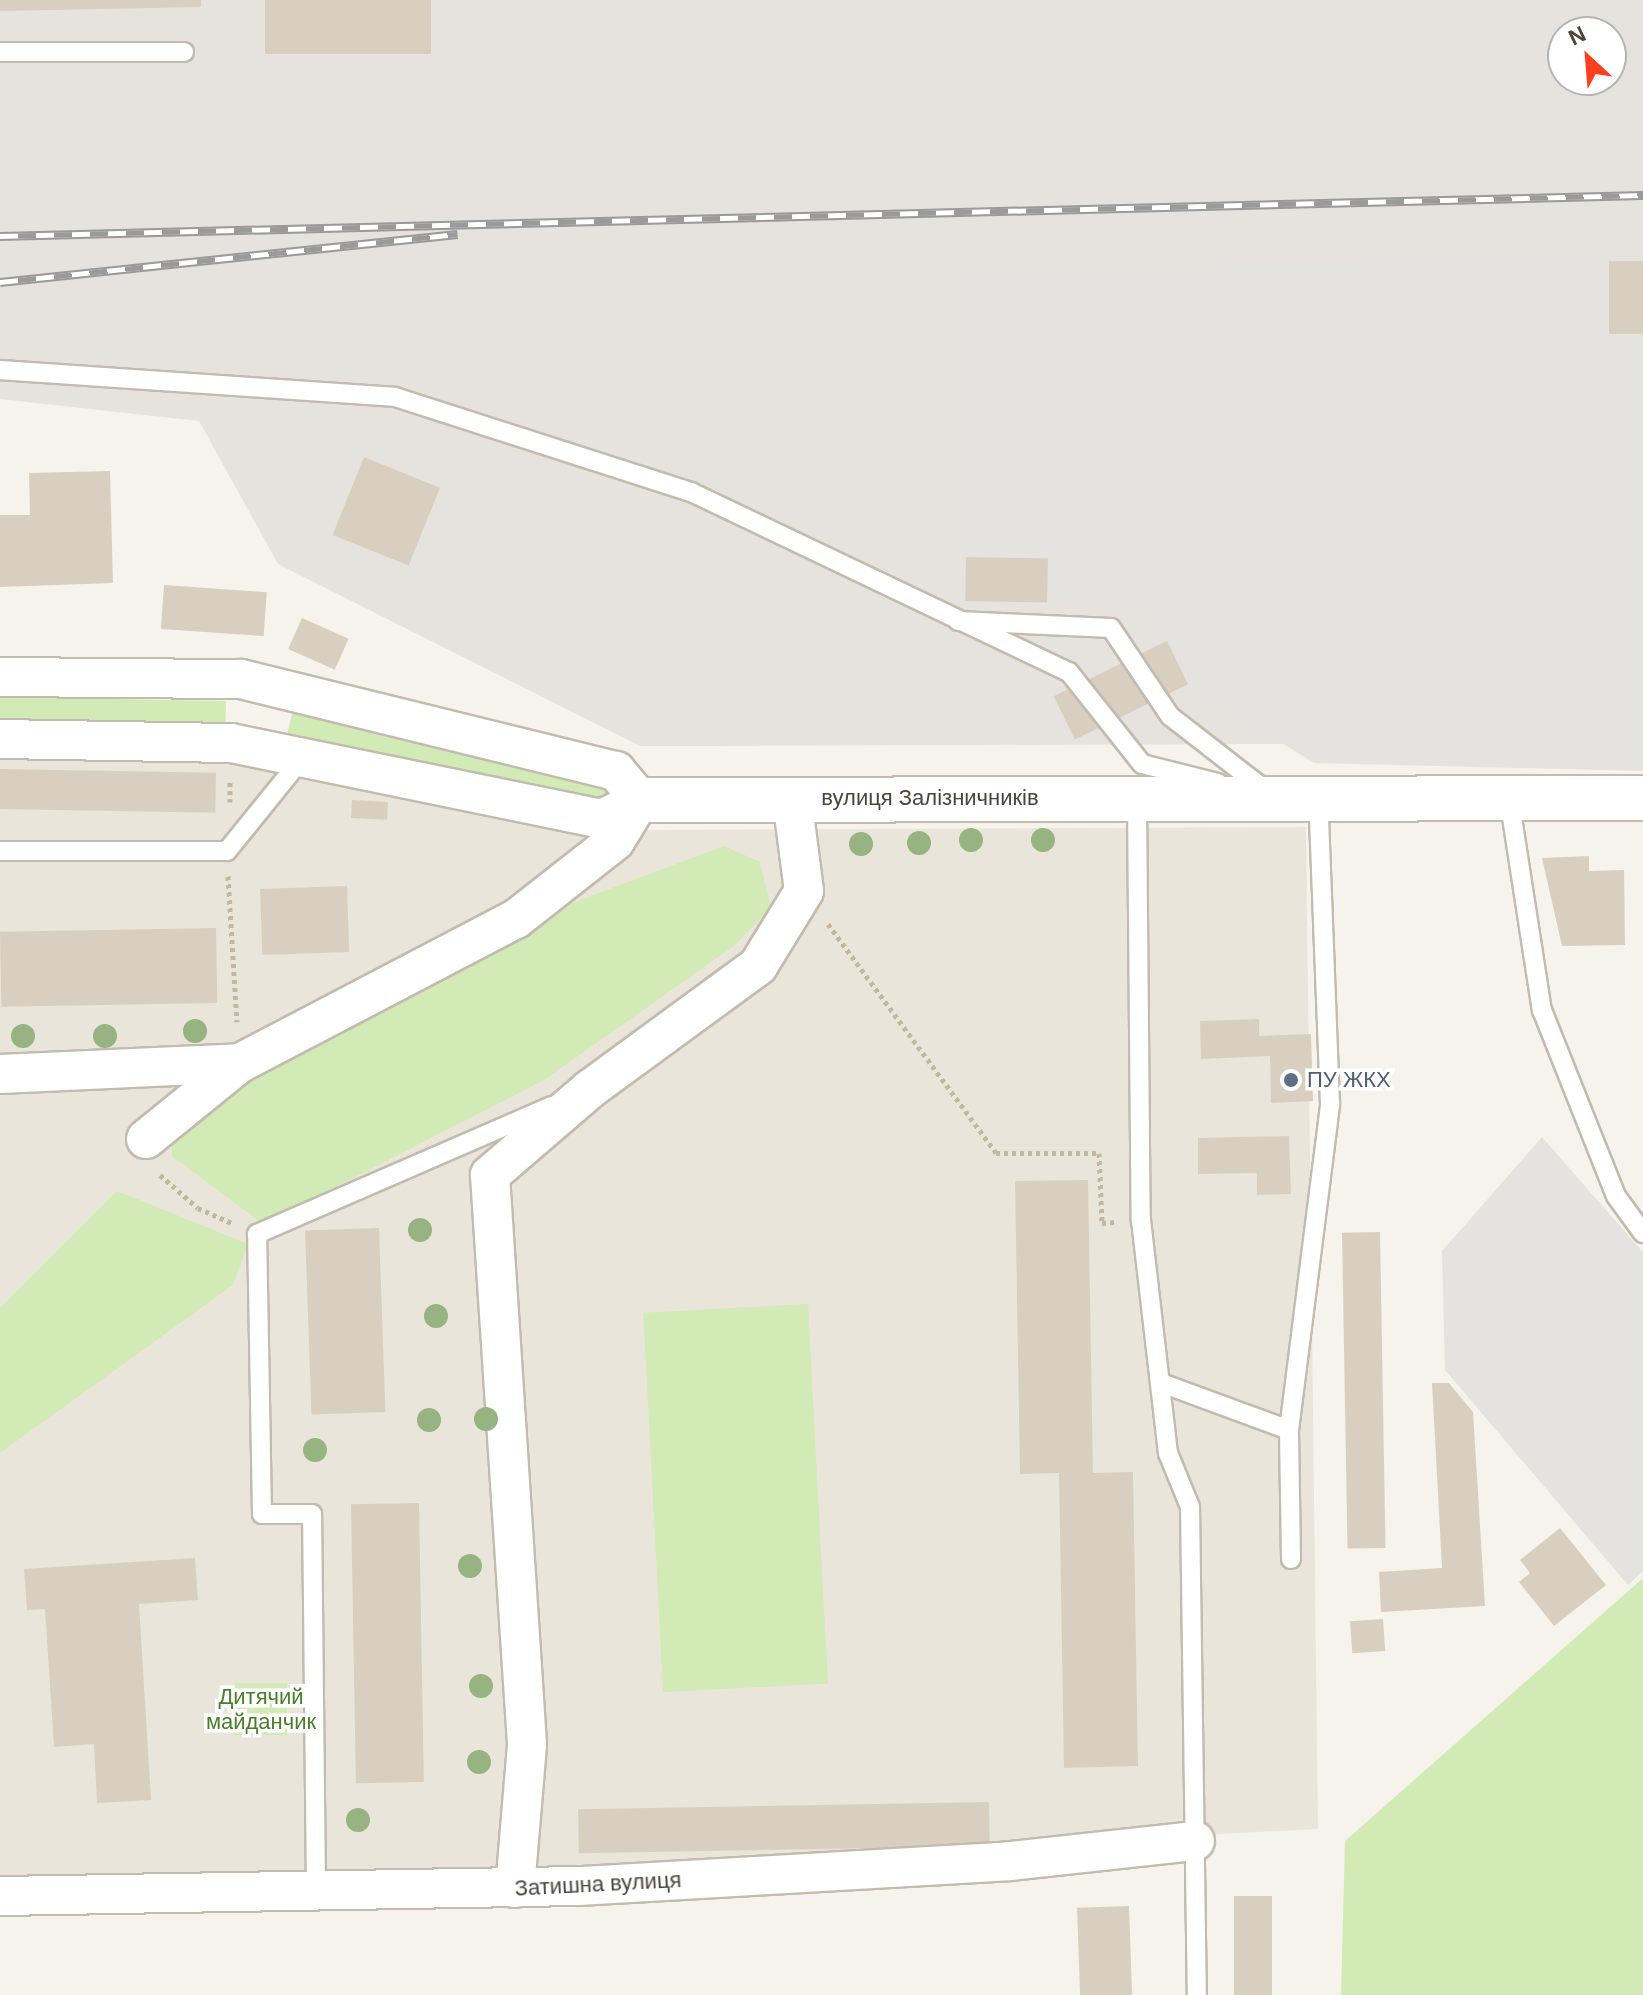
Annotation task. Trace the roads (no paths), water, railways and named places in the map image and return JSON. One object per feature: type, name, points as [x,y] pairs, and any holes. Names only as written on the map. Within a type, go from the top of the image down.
[{"type":"street","points":[[0,677],[241,679],[616,771],[640,800]]},
{"type":"street","points":[[0,739],[231,743],[602,819],[640,800]]},
{"type":"street","points":[[515,1888],[527,1744],[490,1175],[590,1089],[758,966],[804,891],[792,798]]},
{"type":"street","name":"вулиця Залізничників","points":[[640,800],[1643,798]]},
{"type":"street","points":[[146,1139],[240,1063],[516,919],[615,841],[640,800]]},
{"type":"street","points":[[0,1074],[240,1063]]},
{"type":"street","name":"Затишна вулиця","points":[[0,1896],[515,1888],[1010,1861],[1195,1841]]},
{"type":"lane","points":[[0,52],[184,52]]},
{"type":"lane","points":[[0,370],[395,397],[691,492],[1069,672],[1142,764],[1274,797]]},
{"type":"lane","points":[[958,621],[1111,628],[1170,716],[1274,797]]},
{"type":"lane","points":[[0,851],[227,851],[304,756]]},
{"type":"lane","points":[[1137,797],[1141,1220],[1164,1384],[1168,1453],[1190,1507],[1197,1995]]},
{"type":"lane","points":[[1291,1559],[1289,1430],[1330,1104],[1318,797]]},
{"type":"lane","points":[[1509,798],[1542,1010],[1616,1196],[1643,1233]]},
{"type":"lane","points":[[316,1889],[312,1514],[262,1514],[257,1234],[590,1089]]},
{"type":"lane","points":[[1164,1384],[1289,1430]]},
{"type":"railway","points":[[0,236],[1643,195]]},
{"type":"railway","points":[[0,282],[457,234]]},
{"type":"place","name":"ПУ ЖКХ","points":[[1291,1080]]},
{"type":"park label","name":"Дитячий майданчик","points":[[261,1708]]}]
